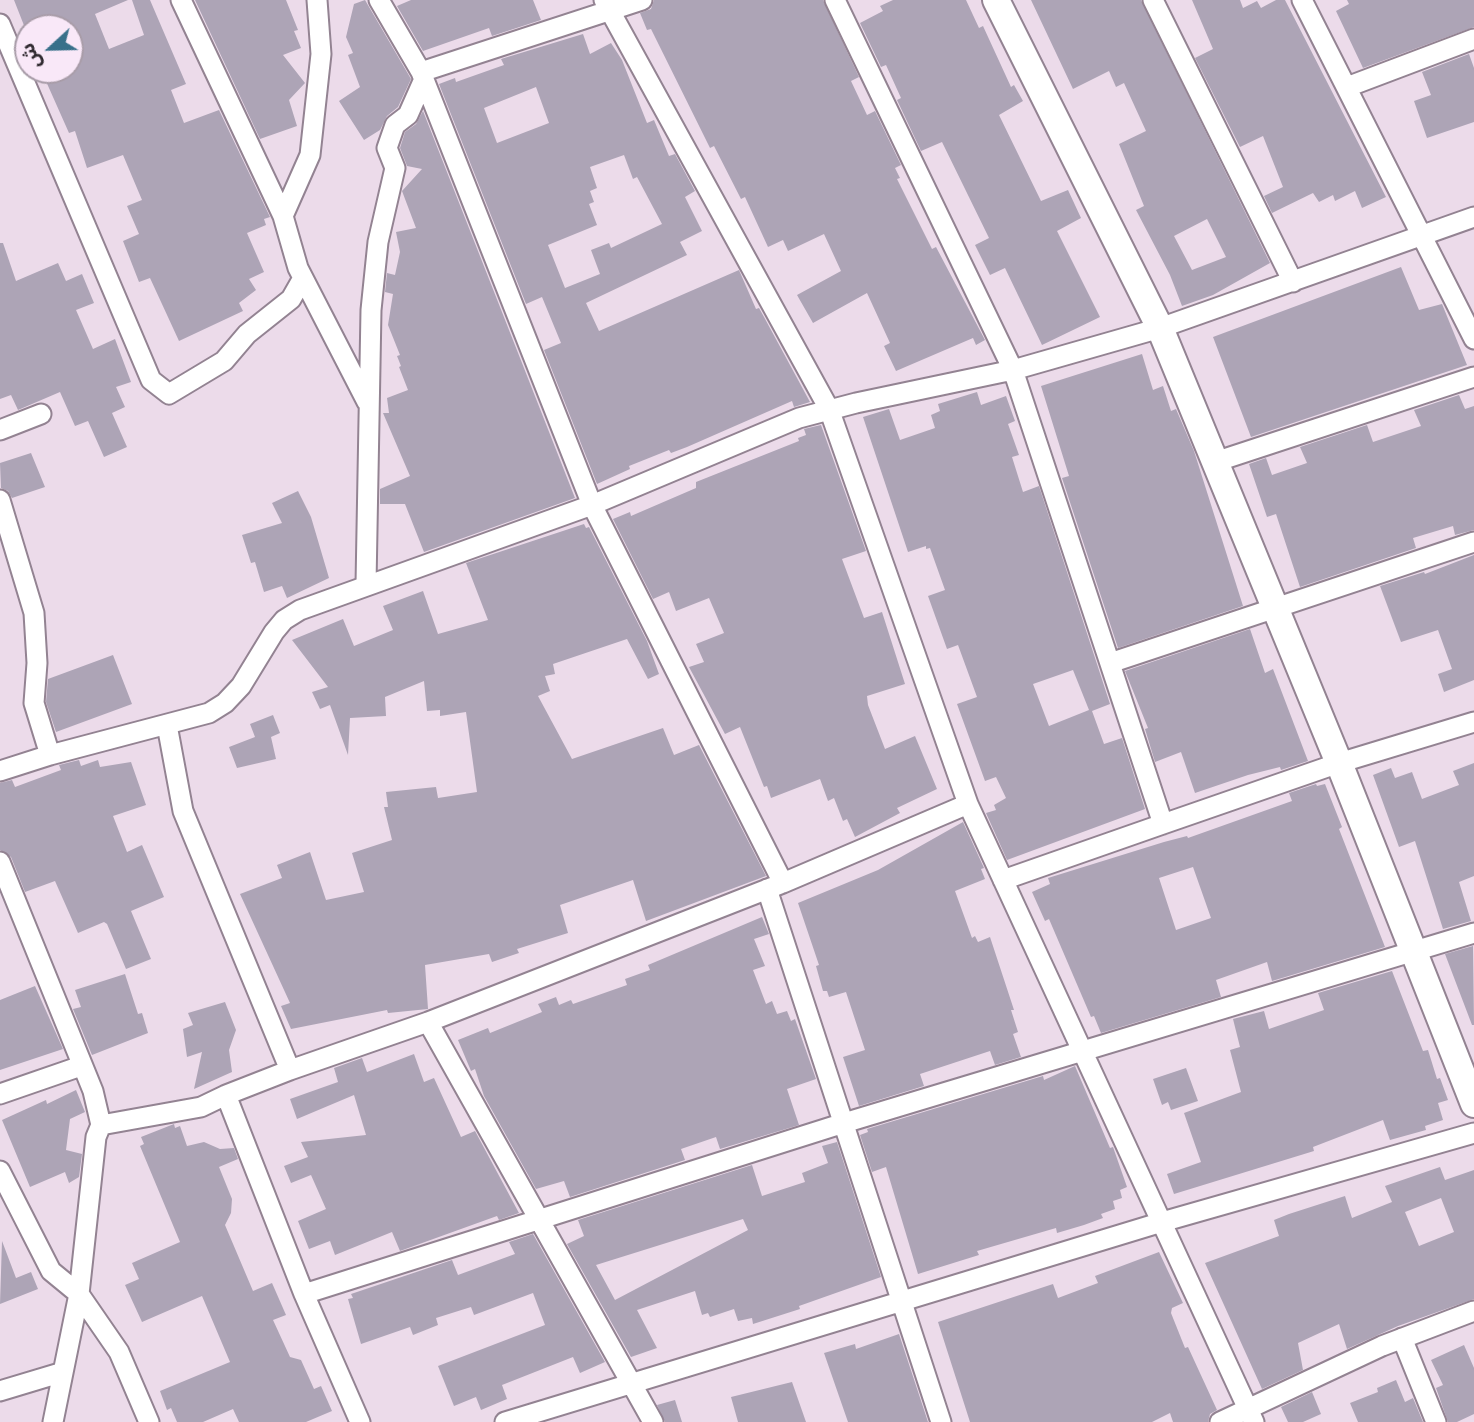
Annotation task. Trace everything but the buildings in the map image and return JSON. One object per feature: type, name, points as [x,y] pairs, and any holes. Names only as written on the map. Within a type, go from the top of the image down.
[{"type":"street","points":[[181,0],[282,216],[293,257],[369,406]]},
{"type":"street","points":[[282,216],[310,155],[321,54],[317,0]]},
{"type":"street","points":[[379,0],[423,75],[592,505],[775,886],[844,1123],[942,1422]]},
{"type":"street","points":[[366,584],[373,277],[377,242],[395,168],[387,148],[389,137],[395,125],[408,116],[423,75],[607,5],[642,0]]},
{"type":"street","points":[[835,0],[1013,370],[1163,824]]},
{"type":"street","points":[[996,0],[1160,328],[1339,764],[1474,1104]]},
{"type":"street","points":[[1153,0],[1293,282]]},
{"type":"street","points":[[1302,0],[1474,339]]},
{"type":"street","points":[[607,5],[829,409],[968,804],[1251,1415]]},
{"type":"street","points":[[0,24],[151,380],[169,394],[225,361],[247,334],[291,299],[303,278]]},
{"type":"street","points":[[1347,87],[1474,39]]},
{"type":"street","points":[[0,771],[209,713],[225,703],[250,675],[284,620],[300,610],[366,584],[592,505],[775,428],[829,409],[1013,370],[1160,328],[1474,217]]},
{"type":"street","points":[[1215,462],[1474,377]]},
{"type":"street","points":[[0,430],[41,414]]},
{"type":"street","points":[[0,500],[34,613],[37,663],[34,703],[50,755]]},
{"type":"street","points":[[1110,663],[1474,542]]},
{"type":"street","points":[[1003,880],[1339,764],[1474,722]]},
{"type":"street","points":[[167,725],[183,811],[290,1070]]},
{"type":"street","points":[[101,1125],[201,1107],[290,1070],[428,1022],[775,886],[968,804]]},
{"type":"street","points":[[0,862],[93,1091],[101,1125],[96,1137],[79,1294],[53,1422]]},
{"type":"street","points":[[304,1294],[537,1218],[844,1123],[1474,933]]},
{"type":"street","points":[[428,1022],[653,1422]]},
{"type":"street","points":[[0,1094],[81,1066]]},
{"type":"street","points":[[226,1095],[304,1294],[360,1422]]},
{"type":"street","points":[[505,1422],[1162,1222],[1474,1133]]},
{"type":"street","points":[[0,1171],[51,1271],[79,1294],[119,1352],[149,1422]]},
{"type":"street","points":[[1220,1422],[1251,1415],[1402,1338],[1474,1311]]},
{"type":"street","points":[[1402,1338],[1436,1422]]},
{"type":"street","points":[[0,1391],[63,1372]]}]
